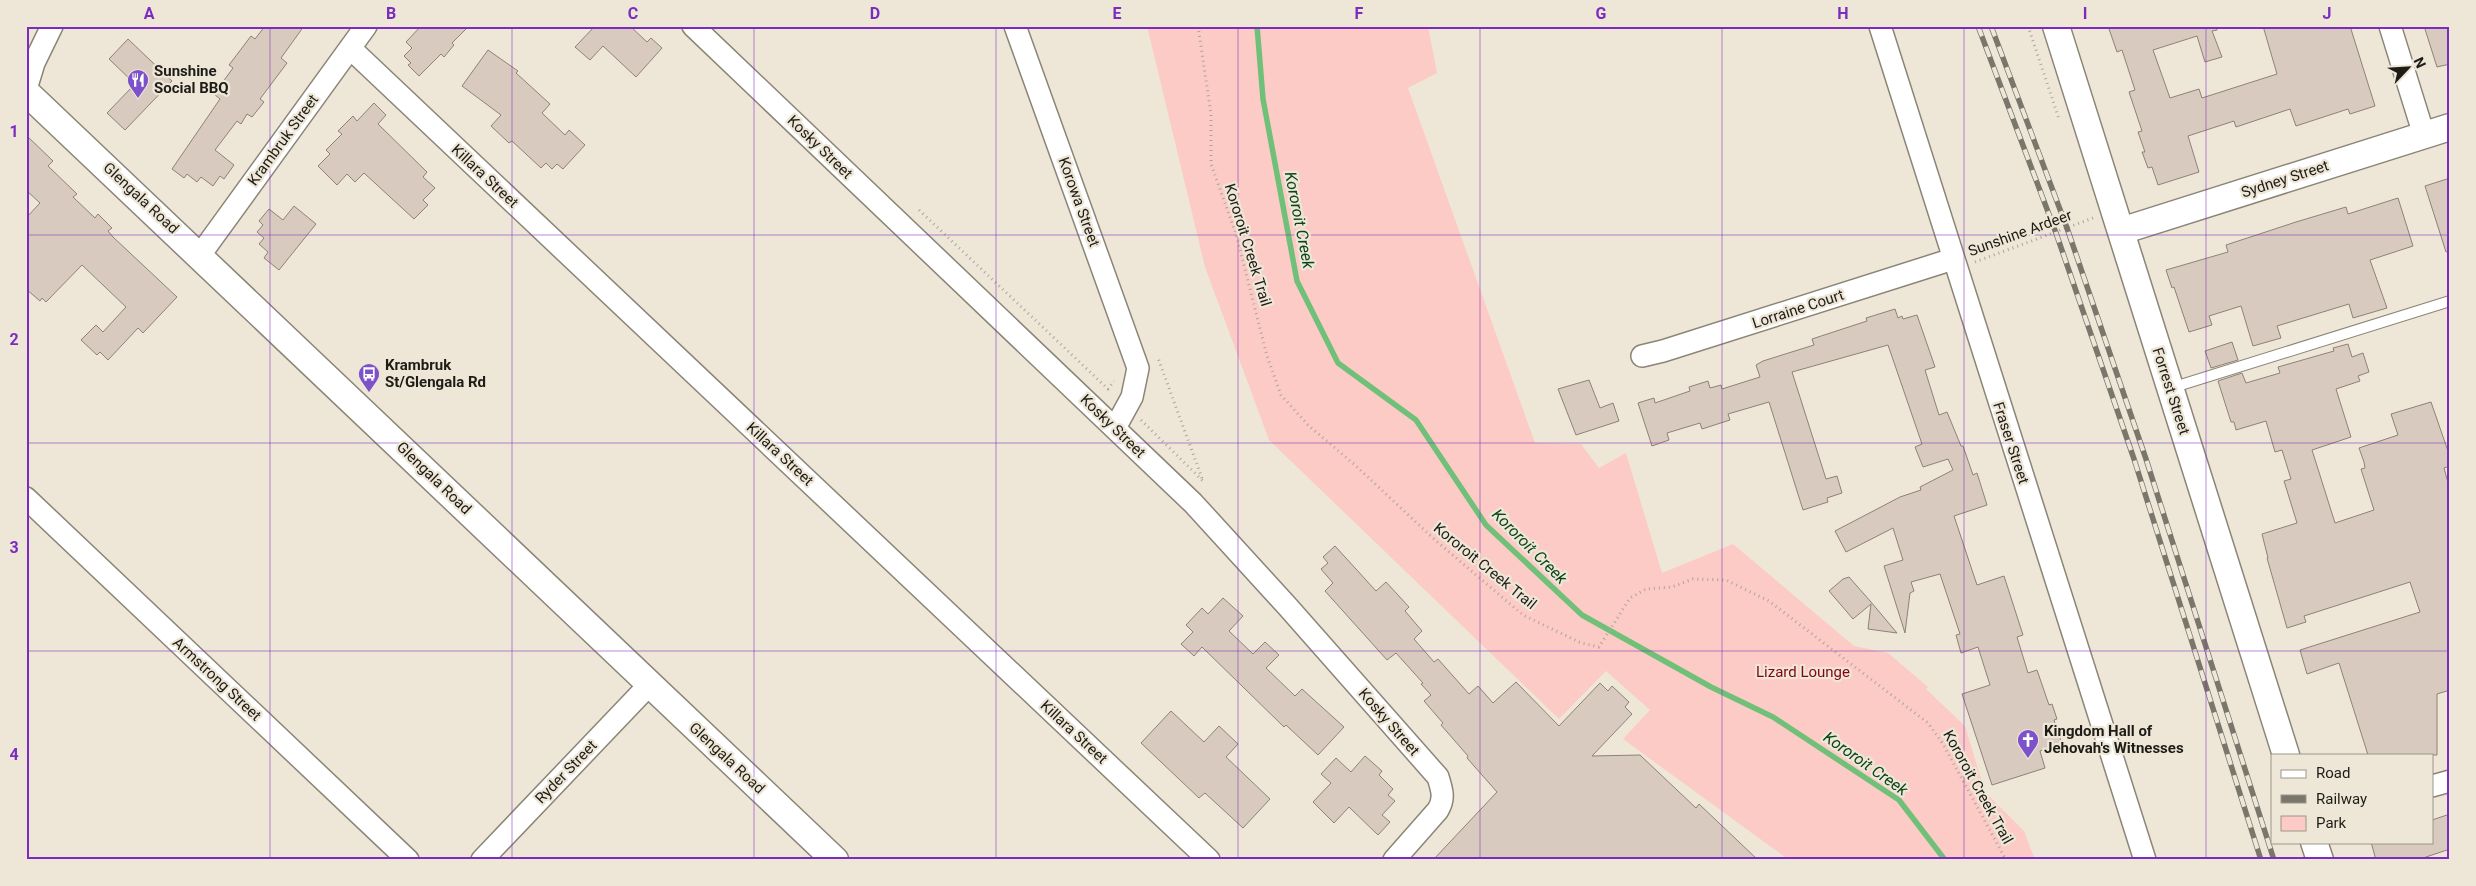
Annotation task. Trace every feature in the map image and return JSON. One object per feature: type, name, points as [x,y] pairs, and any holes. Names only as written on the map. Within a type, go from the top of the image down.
[{"type":"street","points":[[26,41],[38,36],[51,26]]},
{"type":"street","points":[[28,89],[34,63],[51,26]]},
{"type":"street","name":"Krambruk Street","points":[[200,255],[366,26]]},
{"type":"street","name":"Kosky Street","points":[[693,26],[1193,504],[1263,579],[1438,778],[1443,802],[1394,860]]},
{"type":"street","name":"Korowa Street","points":[[1015,26],[1138,368],[1128,376],[1132,398],[1108,421]]},
{"type":"street","name":"Fraser Street","points":[[1880,26],[1954,264],[2145,860]]},
{"type":"street","name":"Forrest Street","points":[[2056,26],[2286,754]]},
{"type":"street","points":[[2390,26],[2424,135]]},
{"type":"street","name":"Killara Street","points":[[350,48],[1208,860]]},
{"type":"street","name":"Glengala Road","points":[[28,89],[649,685],[835,860]]},
{"type":"street","name":"Sydney Street","points":[[2121,231],[2450,127]]},
{"type":"street","name":"Lorraine Court","points":[[1642,356],[1954,264]]},
{"type":"street","name":"Armstrong Street","points":[[26,498],[408,860]]},
{"type":"street","name":"Ryder Street","points":[[482,860],[649,685]]},
{"type":"street","points":[[2434,785],[2450,780]]},
{"type":"street","points":[[2315,844],[2320,860]]},
{"type":"lane","points":[[2170,388],[2450,301]]},
{"type":"path","name":"Kororoit Creek Trail","points":[[1198,26],[1211,114],[1211,164],[1236,234],[1267,356],[1281,395],[1308,424],[1434,539],[1523,615],[1581,643],[1599,647],[1630,598],[1646,589],[1672,587],[1693,580],[1726,580],[1769,601],[1928,723],[1943,744],[2006,860]]},
{"type":"path","points":[[912,204],[1108,390],[1128,376]]},
{"type":"path","name":"Sunshine Ardeer","points":[[1954,264],[2093,219]]},
{"type":"green space","name":"Lizard Lounge","points":[[1147,26],[1428,26],[1437,73],[1408,88],[1535,443],[1581,444],[1599,468],[1626,453],[1662,573],[1733,544],[1854,646],[1888,653],[1928,687],[1926,689],[1965,726],[1985,792],[2024,831],[2035,860],[1789,860],[1623,739],[1650,710],[1606,671],[1559,719],[1269,440],[1205,267]]},
{"type":"building","points":[[265,26],[304,26],[281,58],[287,63],[260,99],[264,102],[252,117],[247,114],[241,124],[237,121],[215,150],[234,165],[224,179],[220,176],[213,186],[201,177],[197,182],[187,174],[184,178],[172,169],[220,99],[214,94],[233,68],[229,65],[251,36],[255,39]]},
{"type":"building","points":[[421,26],[469,26],[452,43],[454,45],[444,57],[441,54],[419,76],[408,65],[411,63],[404,56],[412,48],[406,42]]},
{"type":"building","points":[[595,26],[630,26],[647,42],[651,38],[662,48],[636,77],[603,46],[590,60],[575,47]]},
{"type":"building","points":[[2108,26],[2216,26],[2217,30],[2212,31],[2222,57],[2205,62],[2197,36],[2153,50],[2170,98],[2199,89],[2202,98],[2277,74],[2263,26],[2350,26],[2375,106],[2350,114],[2348,109],[2296,126],[2290,109],[2236,127],[2234,121],[2188,136],[2199,172],[2158,185],[2152,167],[2148,168],[2142,152],[2145,152],[2138,132],[2142,131],[2129,92],[2135,90],[2122,50],[2117,52]]},
{"type":"building","points":[[2424,26],[2450,26],[2450,64],[2437,67]]},
{"type":"building","name":"Sunshine Social BBQ","points":[[128,39],[172,81],[125,130],[107,113],[135,84],[109,59]]},
{"type":"building","points":[[488,50],[518,71],[516,73],[550,104],[542,113],[565,135],[569,130],[585,145],[563,169],[557,164],[552,169],[546,163],[541,168],[512,141],[509,143],[491,126],[501,115],[462,86]]},
{"type":"building","points":[[374,103],[386,115],[378,124],[427,172],[423,177],[435,188],[423,200],[428,205],[414,219],[364,173],[355,182],[347,174],[337,185],[318,166],[330,154],[326,150],[342,134],[338,131],[353,116],[357,121]]},
{"type":"building","points":[[26,135],[53,161],[48,166],[77,194],[73,197],[95,218],[98,214],[112,228],[108,231],[113,237],[177,297],[143,333],[138,328],[108,360],[100,352],[97,355],[81,340],[96,325],[103,332],[126,307],[82,265],[46,302],[42,298],[40,301],[26,289],[26,218],[40,203],[26,190]]},
{"type":"building","points":[[2450,178],[2450,251],[2446,252],[2425,186]]},
{"type":"building","points":[[2398,198],[2413,246],[2370,260],[2387,308],[2353,318],[2349,304],[2277,326],[2281,338],[2253,346],[2241,306],[2209,316],[2212,325],[2189,332],[2174,287],[2172,288],[2166,270],[2228,252],[2226,245],[2296,222],[2346,207],[2348,214]]},
{"type":"building","points":[[294,206],[316,224],[279,270],[264,258],[268,252],[259,244],[264,238],[257,232],[263,225],[259,221],[269,209],[283,220]]},
{"type":"building","points":[[1895,309],[1898,318],[1902,316],[1903,319],[1917,315],[1935,367],[1925,370],[1939,415],[1947,412],[1961,446],[1963,446],[1973,475],[1977,473],[1987,505],[1954,516],[1977,585],[2004,576],[2023,635],[2017,637],[2028,673],[2037,670],[2049,705],[2052,704],[2057,719],[2054,720],[2062,744],[2040,751],[2045,768],[1992,785],[1962,694],[1990,685],[1978,647],[1961,653],[1956,635],[1960,634],[1940,574],[1911,582],[1914,591],[1910,593],[1905,633],[1884,566],[1903,560],[1893,528],[1846,552],[1835,531],[1900,497],[1921,490],[1920,487],[1953,470],[1948,459],[1923,467],[1915,447],[1922,444],[1888,345],[1792,372],[1826,479],[1837,476],[1842,493],[1827,498],[1828,502],[1803,510],[1769,402],[1728,414],[1730,420],[1702,429],[1700,423],[1667,433],[1669,440],[1652,446],[1638,403],[1654,398],[1655,403],[1690,391],[1689,387],[1708,381],[1710,388],[1721,385],[1722,389],[1760,377],[1756,365],[1763,361],[1814,345],[1812,339],[1867,321],[1866,318]]},
{"type":"building","points":[[2232,342],[2238,360],[2211,368],[2205,351]]},
{"type":"building","points":[[2348,344],[2352,357],[2363,353],[2369,372],[2358,376],[2360,381],[2336,389],[2351,437],[2312,450],[2335,523],[2374,510],[2361,469],[2365,468],[2359,448],[2398,435],[2391,414],[2431,402],[2450,457],[2450,466],[2444,468],[2450,490],[2450,690],[2437,694],[2437,755],[2368,754],[2339,663],[2307,674],[2300,650],[2420,612],[2410,582],[2304,616],[2306,622],[2287,628],[2262,534],[2297,523],[2284,481],[2291,479],[2282,450],[2275,452],[2266,421],[2236,430],[2234,422],[2231,422],[2218,381],[2242,373],[2246,383],[2280,373],[2278,367],[2334,351],[2333,348]]},
{"type":"building","points":[[1589,380],[1600,408],[1613,403],[1619,421],[1576,435],[1558,389]]},
{"type":"building","points":[[1335,546],[1376,591],[1386,582],[1409,607],[1405,611],[1422,631],[1414,639],[1434,662],[1438,659],[1469,694],[1478,686],[1493,703],[1516,682],[1559,726],[1600,683],[1608,691],[1612,686],[1629,702],[1625,707],[1632,714],[1592,756],[1640,755],[1696,808],[1699,804],[1758,860],[1433,860],[1497,792],[1467,758],[1468,756],[1441,725],[1443,723],[1424,701],[1431,695],[1421,684],[1423,683],[1396,653],[1387,660],[1325,591],[1333,583],[1321,569],[1328,563],[1323,557]]},
{"type":"building","points":[[1849,577],[1897,633],[1868,629],[1871,604],[1853,619],[1829,591],[1843,579]]},
{"type":"building","points":[[1223,598],[1243,616],[1229,631],[1253,654],[1265,642],[1279,655],[1266,668],[1295,696],[1302,689],[1344,727],[1318,755],[1286,725],[1284,727],[1202,647],[1194,656],[1181,644],[1193,632],[1186,625],[1202,608],[1208,614]]},
{"type":"building","points":[[1171,711],[1204,742],[1219,726],[1238,744],[1226,757],[1270,799],[1243,828],[1205,793],[1199,798],[1141,743]]},
{"type":"building","points":[[1365,756],[1382,771],[1379,775],[1393,789],[1388,795],[1395,801],[1382,815],[1390,822],[1378,835],[1349,807],[1334,823],[1313,802],[1331,783],[1321,774],[1336,758],[1351,772]]},
{"type":"building","points":[[2450,814],[2450,849],[2417,860],[2376,860],[2372,844],[2434,844],[2434,819]]},
{"type":"waterway","name":"Kororoit Creek","points":[[1257,26],[1263,99],[1297,281],[1338,363],[1416,420],[1486,525],[1582,615],[1711,687],[1773,717],[1899,800],[1945,860]]},
{"type":"railway","points":[[1978,26],[2056,233],[2134,459],[2261,860]]},
{"type":"railway","points":[[1991,26],[2067,228],[2146,459],[2274,860]]},
{"type":"place","name":"Sunshine Social BBQ","points":[[138,99]]},
{"type":"place","name":"Krambruk St/Glengala Rd","points":[[369,393]]},
{"type":"place","name":"Kingdom Hall of Jehovah's Witnesses","points":[[2028,759]]}]
